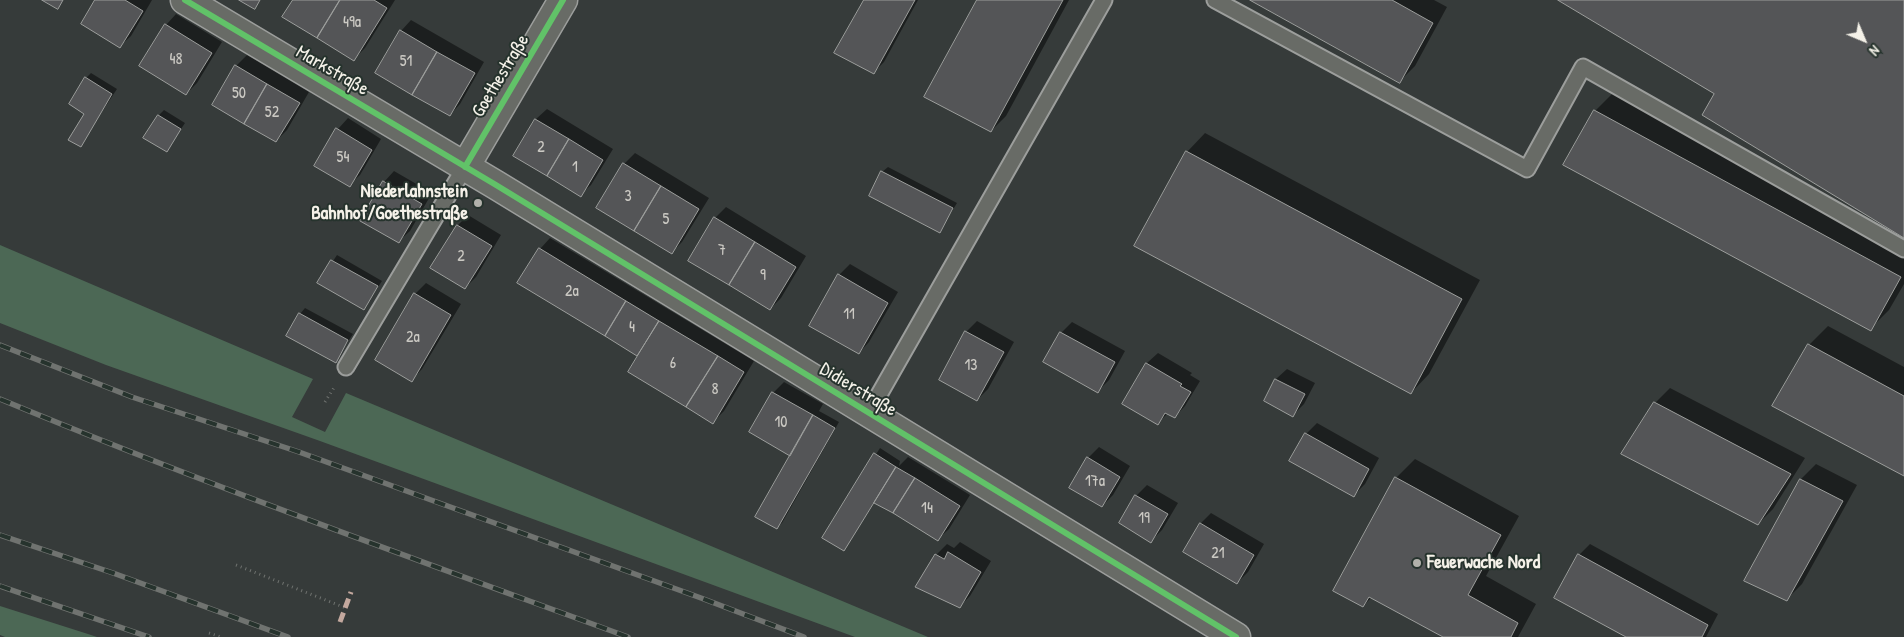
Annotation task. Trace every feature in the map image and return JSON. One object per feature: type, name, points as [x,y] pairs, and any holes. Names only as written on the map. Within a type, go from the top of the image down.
[{"type":"street","name":"Markstraße","points":[[185,0],[465,167]]},
{"type":"street","name":"Goethestraße","points":[[465,167],[563,0]]},
{"type":"street","name":"Didierstraße","points":[[465,167],[1236,637]]},
{"type":"lane","points":[[868,414],[1104,0]]},
{"type":"lane","points":[[1215,0],[1527,169],[1583,67],[1904,250]]},
{"type":"lane","points":[[346,367],[465,167]]},
{"type":"path","points":[[236,565],[346,608]]},
{"type":"path","points":[[209,633],[220,637]]},
{"type":"green space","points":[[0,245],[313,379],[292,417],[325,432],[346,393],[928,637],[855,637],[320,441],[106,365],[0,323]]},
{"type":"green space","points":[[0,606],[97,637],[5,637],[0,635]]},
{"type":"building","points":[[42,0],[63,0],[58,9]]},
{"type":"building","points":[[95,0],[125,0],[143,11],[120,48],[81,24]]},
{"type":"building","points":[[239,0],[260,0],[255,9]]},
{"type":"building","points":[[293,0],[340,0],[317,38],[282,17]]},
{"type":"building","points":[[340,0],[374,0],[387,8],[354,61],[317,38]]},
{"type":"building","points":[[864,0],[915,0],[874,74],[834,53]]},
{"type":"building","points":[[977,0],[1063,0],[991,132],[924,97]]},
{"type":"building","points":[[1250,0],[1392,0],[1433,23],[1400,83]]},
{"type":"building","points":[[1558,0],[1904,0],[1904,238],[1702,115],[1714,94]]},
{"type":"building","points":[[165,24],[212,53],[186,95],[139,66]]},
{"type":"building","points":[[400,30],[437,52],[412,95],[375,73]]},
{"type":"building","points":[[437,52],[475,73],[450,116],[412,95]]},
{"type":"building","points":[[235,65],[267,84],[244,124],[212,105]]},
{"type":"building","points":[[85,77],[112,94],[81,147],[68,140],[84,114],[69,104]]},
{"type":"building","points":[[267,84],[300,103],[276,142],[244,124]]},
{"type":"building","points":[[1594,110],[1901,277],[1871,331],[1563,165]]},
{"type":"building","points":[[158,115],[181,129],[167,152],[143,138]]},
{"type":"building","points":[[535,119],[569,139],[547,176],[513,156]]},
{"type":"building","points":[[336,128],[372,150],[350,187],[314,166]]},
{"type":"building","points":[[569,139],[603,160],[581,197],[547,176]]},
{"type":"building","points":[[1186,151],[1462,299],[1411,394],[1134,246]]},
{"type":"building","points":[[623,163],[661,186],[634,231],[596,208]]},
{"type":"building","points":[[881,171],[953,208],[940,233],[869,196]]},
{"type":"building","points":[[383,181],[422,204],[399,243],[360,221]]},
{"type":"building","points":[[661,186],[699,209],[672,254],[634,231]]},
{"type":"building","points":[[714,217],[755,242],[729,285],[688,261]]},
{"type":"building","points":[[457,225],[492,246],[465,289],[430,268]]},
{"type":"building","points":[[755,242],[796,267],[770,310],[729,285]]},
{"type":"building","points":[[539,248],[626,301],[605,336],[517,283]]},
{"type":"building","points":[[331,260],[378,286],[364,310],[317,283]]},
{"type":"building","points":[[838,274],[888,303],[859,354],[809,326]]},
{"type":"building","points":[[414,293],[451,315],[412,382],[375,360]]},
{"type":"building","points":[[626,301],[659,321],[637,356],[605,336]]},
{"type":"building","points":[[299,313],[348,340],[336,363],[286,336]]},
{"type":"building","points":[[659,321],[718,356],[686,407],[628,372]]},
{"type":"building","points":[[965,331],[1004,352],[977,401],[939,380]]},
{"type":"building","points":[[1060,332],[1115,362],[1098,393],[1043,362]]},
{"type":"building","points":[[1808,344],[1904,396],[1904,476],[1772,406]]},
{"type":"building","points":[[718,356],[744,372],[713,424],[686,407]]},
{"type":"building","points":[[1146,363],[1182,384],[1180,386],[1191,392],[1175,418],[1165,413],[1158,425],[1122,404]]},
{"type":"building","points":[[1275,379],[1305,394],[1293,417],[1264,401]]},
{"type":"building","points":[[772,392],[813,415],[790,456],[749,432]]},
{"type":"building","points":[[1654,402],[1791,474],[1758,525],[1621,454]]},
{"type":"building","points":[[813,415],[835,428],[777,529],[755,517]]},
{"type":"building","points":[[1305,433],[1369,469],[1354,497],[1289,461]]},
{"type":"building","points":[[874,453],[896,467],[844,551],[822,538]]},
{"type":"building","points":[[1087,457],[1120,477],[1102,507],[1069,488]]},
{"type":"building","points":[[896,467],[915,478],[893,513],[874,503]]},
{"type":"building","name":"Feuerwache Nord","points":[[1395,477],[1501,535],[1468,595],[1518,623],[1511,637],[1443,637],[1369,597],[1363,607],[1333,591]]},
{"type":"building","points":[[915,478],[960,506],[938,541],[893,513]]},
{"type":"building","points":[[1800,479],[1843,501],[1787,601],[1744,581]]},
{"type":"building","points":[[1135,495],[1168,514],[1151,543],[1119,523]]},
{"type":"building","points":[[1200,523],[1254,555],[1237,584],[1183,552]]},
{"type":"building","points":[[948,552],[981,572],[960,608],[915,587],[935,554],[944,559]]},
{"type":"building","points":[[1578,554],[1708,625],[1702,637],[1626,637],[1554,598]]},
{"type":"railway","points":[[0,345],[132,397],[299,452],[804,637]]},
{"type":"railway","points":[[0,399],[234,492],[628,637]]},
{"type":"railway","points":[[0,535],[113,573],[288,637]]},
{"type":"railway","points":[[0,586],[149,637]]},
{"type":"marked path","points":[[340,622],[351,592]]},
{"type":"cycle path","points":[[185,0],[496,185],[1236,637]]},
{"type":"cycle path","points":[[465,167],[563,0]]},
{"type":"place","name":"Niederlahnstein Bahnhof/Goethestraße","points":[[478,203]]},
{"type":"place","name":"Feuerwache Nord","points":[[1417,563]]}]
